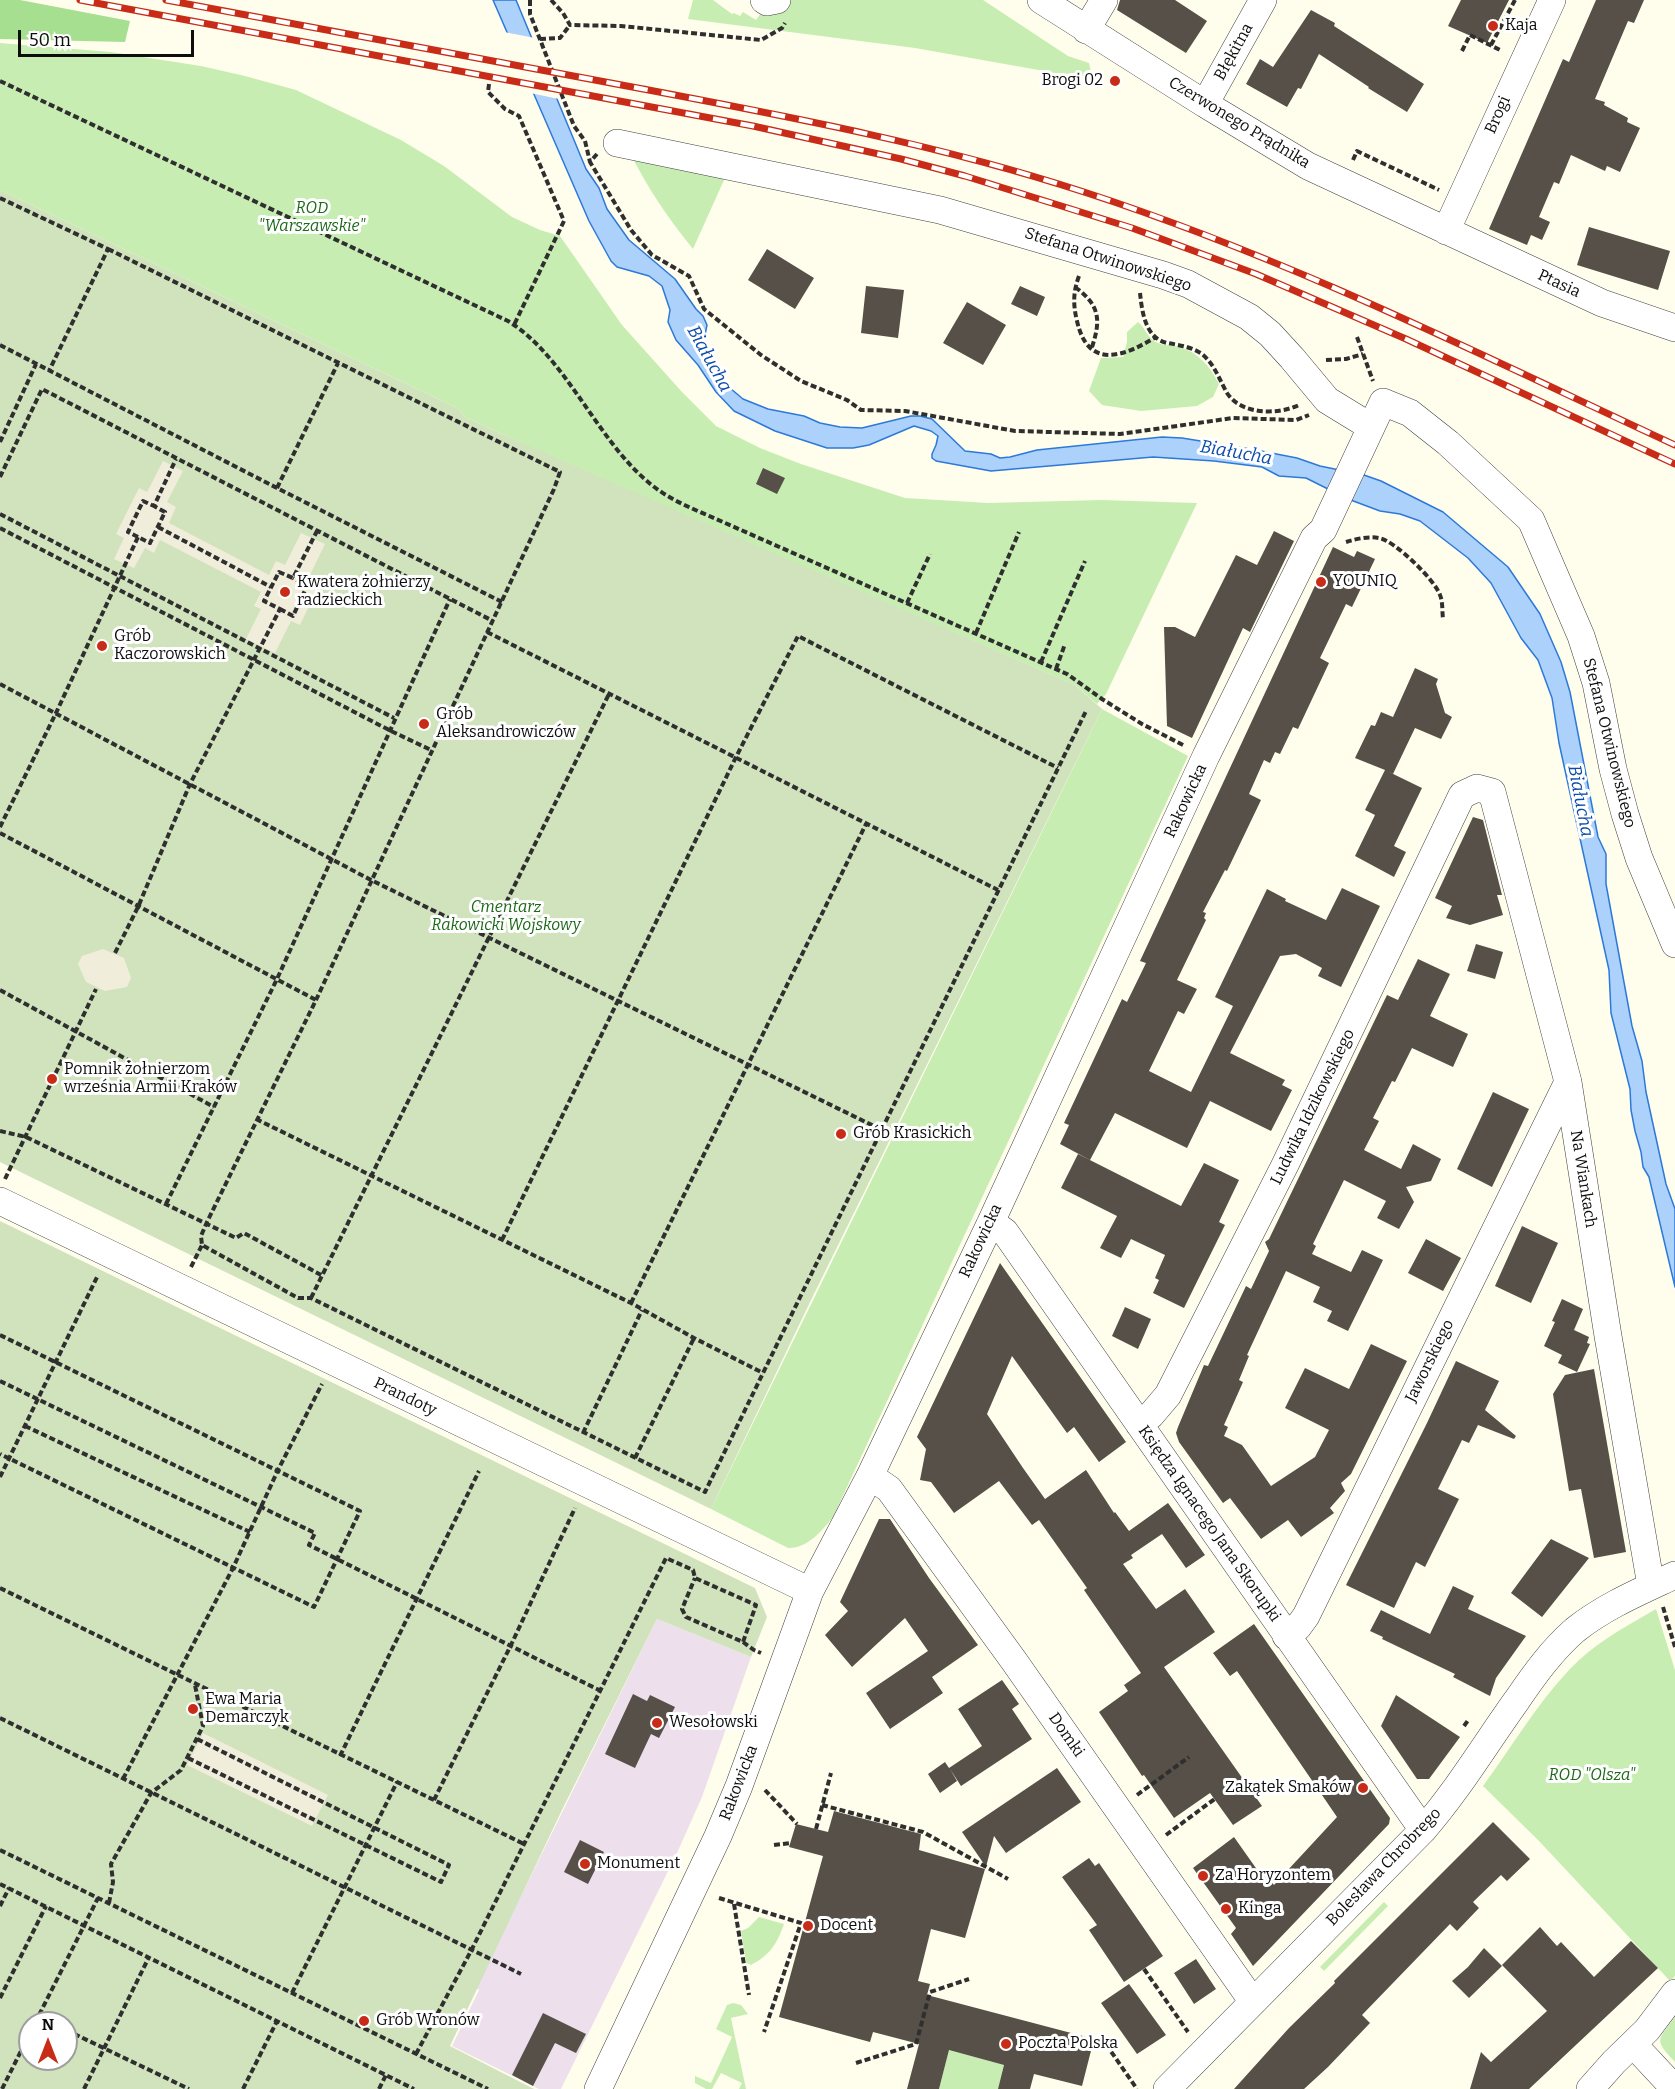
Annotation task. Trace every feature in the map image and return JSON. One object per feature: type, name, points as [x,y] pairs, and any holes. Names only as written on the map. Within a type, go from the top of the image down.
[{"type":"street","points":[[764,0],[782,9]]},
{"type":"street","name":"Czerwonego Prądnika","points":[[1041,0],[1205,104],[1308,165],[1446,231]]},
{"type":"street","points":[[1086,30],[1104,0]]},
{"type":"street","name":"Błękitna","points":[[1205,104],[1263,0]]},
{"type":"street","name":"Brogi","points":[[1446,231],[1552,0]]},
{"type":"street","name":"Stefana Otwinowskiego","points":[[617,143],[940,210],[1142,268],[1188,284],[1249,318],[1270,334],[1328,400],[1368,433]]},
{"type":"street","name":"Ptasia","points":[[1446,231],[1602,303],[1675,328]]},
{"type":"street","name":"Stefana Otwinowskiego","points":[[1383,402],[1410,413],[1448,443],[1531,520],[1581,636],[1596,683],[1613,769],[1625,814],[1639,858],[1675,944]]},
{"type":"street","name":"Rakowicka","points":[[598,2089],[718,1836],[739,1786],[810,1591],[870,1476],[991,1222],[1210,749],[1314,538],[1333,536],[1368,433],[1383,402]]},
{"type":"street","name":"Na Wiankach","points":[[1477,788],[1492,792],[1568,1082],[1608,1336],[1664,1580]]},
{"type":"street","name":"Ludwika Idzikowskiego","points":[[1139,1424],[1151,1415],[1168,1395],[1286,1165],[1462,795],[1477,788]]},
{"type":"street","name":"Jaworskiego","points":[[1286,1636],[1298,1627],[1306,1616],[1568,1082]]},
{"type":"street","name":"Prandoty","points":[[2,1190],[810,1591]]},
{"type":"street","name":"Księdza Ignacego Jana Skorupki","points":[[991,1222],[1005,1232],[1423,1830]]},
{"type":"street","name":"Domki","points":[[870,1476],[889,1489],[1118,1808],[1253,2002]]},
{"type":"street","name":"Bolesława Chrobrego","points":[[1167,2089],[1423,1830],[1439,1811],[1547,1658],[1575,1630],[1607,1608],[1664,1580]]},
{"type":"street","points":[[1590,2089],[1633,2044],[1675,1993]]},
{"type":"street","points":[[1633,2044],[1675,2089]]},
{"type":"path","points":[[530,0],[530,14],[574,126],[585,141],[590,162],[631,230],[652,255],[689,276],[704,309],[761,355],[801,381],[847,400],[861,410],[905,411],[1015,430],[1120,434],[1233,418],[1296,420],[1328,400]]},
{"type":"path","points":[[551,0],[570,25]]},
{"type":"path","points":[[1462,51],[1470,35],[1491,45],[1515,0]]},
{"type":"path","points":[[570,25],[621,26],[760,40],[770,37],[782,28],[782,9]]},
{"type":"path","points":[[540,39],[560,38],[570,25]]},
{"type":"path","points":[[0,81],[507,324],[514,325],[543,349],[645,480],[707,515],[1056,669],[1080,682],[1142,724],[1188,747]]},
{"type":"path","points":[[489,84],[488,92],[505,109],[519,116],[564,221],[514,325]]},
{"type":"path","points":[[590,162],[604,145],[617,143]]},
{"type":"path","points":[[1348,169],[1357,152],[1442,191]]},
{"type":"path","points":[[0,198],[560,472],[502,602],[316,999],[207,1222],[201,1236],[202,1245],[190,1267]]},
{"type":"path","points":[[49,370],[108,249]]},
{"type":"path","points":[[1089,253],[1075,287],[1074,301],[1084,342],[1097,354],[1127,352],[1156,337]]},
{"type":"path","points":[[1142,268],[1140,282],[1142,307],[1145,320],[1156,337],[1164,342],[1179,344],[1200,353],[1212,363],[1228,394],[1236,402],[1273,413],[1328,400]]},
{"type":"path","points":[[1075,287],[1093,302],[1097,333],[1091,350]]},
{"type":"path","points":[[1358,337],[1370,374],[1383,402]]},
{"type":"path","points":[[0,345],[502,602]]},
{"type":"path","points":[[276,488],[338,363]]},
{"type":"path","points":[[0,442],[36,364]]},
{"type":"path","points":[[0,477],[42,389],[493,621]]},
{"type":"path","points":[[154,506],[176,459]]},
{"type":"path","points":[[143,501],[165,512],[158,527],[150,543],[128,532],[143,501]]},
{"type":"path","points":[[707,515],[710,510]]},
{"type":"path","points":[[0,514],[394,718]]},
{"type":"path","points":[[158,527],[272,587]]},
{"type":"path","points":[[0,528],[391,731],[432,750]]},
{"type":"path","points":[[292,578],[317,531]]},
{"type":"path","points":[[757,537],[759,531]]},
{"type":"path","points":[[976,633],[1019,532]]},
{"type":"path","points":[[1333,536],[1381,538],[1393,546],[1418,566],[1434,584],[1441,597],[1443,619]]},
{"type":"path","points":[[0,827],[138,537]]},
{"type":"path","points":[[786,550],[788,544]]},
{"type":"path","points":[[907,603],[930,554]]},
{"type":"path","points":[[825,567],[828,561]]},
{"type":"path","points":[[1041,662],[1085,561]]},
{"type":"path","points":[[279,572],[307,586],[292,616],[264,601],[272,587],[279,572]]},
{"type":"path","points":[[867,586],[870,579]]},
{"type":"path","points":[[166,1204],[277,979],[450,599]]},
{"type":"path","points":[[115,953],[138,907],[190,784],[279,609]]},
{"type":"path","points":[[488,632],[735,759],[998,890]]},
{"type":"path","points":[[502,1240],[735,759],[798,636],[1058,768]]},
{"type":"path","points":[[1056,669],[1065,644]]},
{"type":"path","points":[[1080,682],[1085,677]]},
{"type":"path","points":[[0,684],[371,880],[882,1130]]},
{"type":"path","points":[[311,1298],[609,694]]},
{"type":"path","points":[[202,1245],[298,1298],[311,1298],[705,1492],[1086,711]]},
{"type":"path","points":[[631,1303],[866,824]]},
{"type":"path","points":[[0,833],[316,999]]},
{"type":"path","points":[[2,1190],[96,989]]},
{"type":"path","points":[[0,990],[214,1107]]},
{"type":"path","points":[[256,1119],[631,1303],[763,1373]]},
{"type":"path","points":[[0,1131],[26,1137],[207,1222],[236,1238],[244,1233],[323,1276]]},
{"type":"path","points":[[0,1477],[101,1269]]},
{"type":"path","points":[[584,1433],[642,1310]]},
{"type":"path","points":[[0,1335],[360,1511],[314,1607],[0,1454]]},
{"type":"path","points":[[635,1458],[694,1338]]},
{"type":"path","points":[[123,1779],[233,1568],[278,1470],[325,1378]]},
{"type":"path","points":[[0,1380],[315,1533],[309,1545],[601,1691]]},
{"type":"path","points":[[25,1426],[250,1532]]},
{"type":"path","points":[[340,1756],[479,1471]]},
{"type":"path","points":[[434,1800],[575,1508]]},
{"type":"path","points":[[416,2054],[472,1949],[666,1558],[693,1570],[695,1578],[682,1609],[686,1617],[743,1642],[761,1653]]},
{"type":"path","points":[[695,1578],[756,1605],[743,1642]]},
{"type":"path","points":[[1664,1580],[1661,1601],[1675,1647]]},
{"type":"path","points":[[0,1588],[177,1677],[524,1844]]},
{"type":"path","points":[[109,1903],[113,1882],[111,1864],[151,1793],[181,1770],[203,1726],[195,1684]]},
{"type":"path","points":[[0,1718],[520,1974]]},
{"type":"path","points":[[1464,1726],[1469,1719]]},
{"type":"path","points":[[188,1758],[441,1882],[449,1865],[197,1739]]},
{"type":"path","points":[[1134,1798],[1190,1757]]},
{"type":"path","points":[[816,1829],[831,1773]]},
{"type":"path","points":[[292,1993],[397,1782]]},
{"type":"path","points":[[765,1790],[797,1824]]},
{"type":"path","points":[[1162,1838],[1216,1798]]},
{"type":"path","points":[[822,1806],[923,1832],[1008,1879]]},
{"type":"path","points":[[774,1845],[791,1843]]},
{"type":"path","points":[[0,1850],[488,2089]]},
{"type":"path","points":[[0,1884],[414,2089]]},
{"type":"path","points":[[0,1906],[9,1888]]},
{"type":"path","points":[[41,2011],[98,1898]]},
{"type":"path","points":[[719,1898],[734,1905],[801,1923],[764,2032]]},
{"type":"path","points":[[734,1905],[749,1995]]},
{"type":"path","points":[[0,1998],[45,1906]]},
{"type":"path","points":[[84,2089],[149,1958]]},
{"type":"path","points":[[1144,1969],[1191,2036]]},
{"type":"path","points":[[856,2064],[916,2044],[930,1992],[969,1978]]},
{"type":"path","points":[[243,2089],[277,2021]]},
{"type":"path","points":[[78,2035],[189,2089]]},
{"type":"path","points":[[1101,2037],[1137,2089]]},
{"type":"path","points":[[2,2089],[18,2057]]},
{"type":"path","points":[[379,2089],[386,2075]]},
{"type":"shaded area","points":[[163,461],[183,471],[167,502],[176,507],[169,523],[269,575],[276,561],[285,565],[301,533],[325,544],[309,577],[320,583],[300,625],[291,621],[275,653],[246,639],[261,609],[254,606],[261,592],[160,540],[154,553],[145,548],[134,568],[114,559],[124,538],[116,534],[139,488],[147,492]]},
{"type":"shaded area","points":[[103,949],[124,958],[131,978],[127,987],[105,991],[86,982],[78,964],[82,956]]},
{"type":"shaded area","points":[[657,1619],[751,1657],[702,1797],[677,1853],[561,2089],[539,2089],[452,2046],[479,1990],[476,1988]]},
{"type":"shaded area","points":[[203,1733],[328,1795],[312,1826],[187,1765]]},
{"type":"green space","points":[[0,0],[20,0],[130,21],[125,42],[0,39]]},
{"type":"green space","points":[[693,0],[713,0],[732,14],[740,16],[743,12],[756,20],[761,13],[788,0],[983,0],[1068,56],[1089,63],[1091,72],[1089,79],[915,48],[688,19]]},
{"type":"green space","name":"ROD \"Warszawskie\"","points":[[0,43],[111,52],[201,66],[245,76],[296,90],[401,140],[444,166],[512,217],[560,236],[622,325],[716,426],[760,448],[801,464],[905,498],[988,503],[1101,500],[1197,503],[1106,694],[1097,704],[1075,685],[574,467],[465,417],[457,408],[0,190]]},
{"type":"green space","points":[[629,151],[726,169],[724,180],[693,249],[658,202]]},
{"type":"green space","name":"Cmentarz Rakowicki Wojskowy","points":[[0,190],[457,408],[465,417],[1075,685],[1102,709],[811,1300],[711,1509],[0,1162]]},
{"type":"green space","points":[[1138,322],[1156,342],[1186,349],[1203,361],[1219,384],[1213,397],[1197,406],[1141,411],[1102,405],[1089,391],[1101,358],[1123,357],[1127,332]]},
{"type":"green space","points":[[1102,709],[1188,756],[833,1517],[808,1542],[802,1546],[788,1548],[711,1509]]},
{"type":"green space","points":[[0,1221],[755,1588],[767,1617],[751,1657],[657,1619],[561,1812],[450,2046],[534,2089],[0,2089]]},
{"type":"green space","name":"ROD \"Olsza\"","points":[[1656,1609],[1675,1670],[1675,1976],[1670,1981],[1539,1841],[1483,1786],[1535,1712],[1569,1670],[1599,1644]]},
{"type":"green space","points":[[1384,1902],[1388,1906],[1324,1971],[1320,1967]]},
{"type":"green space","points":[[759,1917],[784,1924],[772,1948],[751,1965],[746,1963],[741,1931],[748,1928]]},
{"type":"green space","points":[[733,2003],[741,2005],[748,2014],[731,2018],[746,2089],[739,2089],[742,2083],[721,2073],[712,2089],[706,2089],[695,2083],[695,2076],[711,2083],[732,2037],[716,2029],[727,2005]]},
{"type":"green space","points":[[1675,2017],[1675,2062],[1663,2048],[1660,2039]]},
{"type":"green space","points":[[949,2050],[1004,2065],[998,2089],[939,2089]]},
{"type":"water","name":"Białucha","points":[[493,0],[516,0],[586,169],[599,188],[607,209],[629,240],[675,279],[703,316],[707,325],[704,340],[713,352],[724,383],[743,399],[768,409],[804,416],[820,423],[840,427],[862,428],[911,416],[920,416],[932,419],[965,451],[991,454],[1000,458],[1037,450],[1162,437],[1182,438],[1297,458],[1381,481],[1443,512],[1508,567],[1540,614],[1561,662],[1570,692],[1598,837],[1606,854],[1606,884],[1632,1026],[1642,1061],[1646,1092],[1666,1184],[1675,1209],[1675,1287],[1649,1177],[1643,1167],[1635,1131],[1630,1089],[1611,1013],[1609,970],[1559,743],[1552,698],[1538,660],[1521,638],[1491,583],[1468,558],[1420,521],[1400,514],[1380,511],[1348,499],[1306,478],[1279,476],[1262,467],[1153,457],[991,471],[936,461],[932,458],[932,454],[938,436],[931,431],[914,426],[869,445],[853,448],[827,448],[775,431],[734,411],[716,392],[698,365],[676,340],[668,322],[670,310],[662,286],[649,276],[617,267],[611,261],[589,221]]},
{"type":"pier","points":[[504,32],[535,38],[559,99],[530,93]]},
{"type":"building","points":[[1120,0],[1175,0],[1207,21],[1186,53],[1117,10]]},
{"type":"building","points":[[1461,0],[1509,0],[1487,43],[1448,26]]},
{"type":"building","points":[[1596,0],[1644,0],[1634,23],[1628,21],[1595,99],[1605,102],[1604,105],[1628,118],[1627,122],[1640,128],[1620,172],[1607,166],[1605,171],[1571,155],[1559,184],[1554,182],[1539,217],[1550,222],[1542,240],[1531,235],[1527,245],[1489,229],[1563,59],[1569,62]]},
{"type":"building","points":[[1311,10],[1335,23],[1334,26],[1424,84],[1407,112],[1319,54],[1301,89],[1298,88],[1287,107],[1246,84],[1260,59],[1273,67]]},
{"type":"building","points":[[1589,227],[1670,251],[1658,290],[1577,265]]},
{"type":"building","points":[[767,249],[814,278],[795,309],[748,280]]},
{"type":"building","points":[[866,286],[904,290],[898,338],[861,333]]},
{"type":"building","points":[[1020,286],[1045,297],[1037,316],[1011,304]]},
{"type":"building","points":[[967,302],[1006,325],[983,365],[943,343]]},
{"type":"building","points":[[763,468],[785,478],[777,494],[756,484]]},
{"type":"building","points":[[1274,531],[1294,541],[1250,632],[1243,628],[1192,738],[1167,726],[1164,627],[1175,627],[1195,637],[1236,555],[1257,565]]},
{"type":"building","points":[[1333,547],[1354,557],[1357,551],[1375,559],[1352,607],[1346,604],[1320,658],[1329,663],[1298,729],[1293,727],[1280,754],[1275,752],[1270,763],[1264,760],[1249,794],[1261,800],[1227,871],[1225,870],[1203,912],[1206,913],[1204,918],[1206,920],[1177,980],[1197,989],[1184,1014],[1178,1011],[1149,1071],[1191,1092],[1233,1006],[1215,997],[1267,889],[1286,899],[1285,901],[1326,920],[1342,888],[1380,906],[1341,987],[1318,976],[1322,968],[1296,954],[1280,956],[1230,1053],[1285,1080],[1282,1085],[1292,1090],[1271,1131],[1210,1101],[1187,1148],[1115,1113],[1090,1160],[1060,1144],[1069,1125],[1064,1123],[1122,999],[1127,1002],[1146,963],[1140,961]]},
{"type":"building","points":[[1415,668],[1438,679],[1436,684],[1445,713],[1452,717],[1441,739],[1415,728],[1393,774],[1422,788],[1394,846],[1406,852],[1394,877],[1355,856],[1375,815],[1365,810],[1385,770],[1355,758],[1371,725],[1375,726],[1381,712],[1393,717]]},
{"type":"building","points":[[1473,817],[1483,820],[1502,895],[1497,895],[1503,915],[1470,925],[1446,918],[1452,906],[1435,898]]},
{"type":"building","points":[[1476,944],[1503,952],[1495,979],[1467,971]]},
{"type":"building","points":[[1418,959],[1450,974],[1430,1016],[1468,1034],[1453,1067],[1412,1048],[1373,1118],[1379,1121],[1364,1150],[1401,1169],[1413,1144],[1441,1159],[1431,1181],[1406,1187],[1414,1202],[1399,1229],[1377,1218],[1386,1201],[1344,1180],[1313,1244],[1316,1246],[1312,1254],[1351,1272],[1362,1250],[1383,1260],[1348,1331],[1327,1321],[1332,1311],[1313,1302],[1320,1287],[1286,1271],[1247,1355],[1249,1356],[1239,1380],[1243,1382],[1224,1425],[1228,1427],[1224,1436],[1242,1445],[1271,1486],[1315,1457],[1329,1430],[1285,1408],[1305,1368],[1349,1389],[1371,1344],[1407,1361],[1351,1474],[1341,1483],[1345,1491],[1330,1508],[1334,1513],[1301,1537],[1288,1520],[1261,1539],[1230,1498],[1223,1503],[1179,1442],[1176,1433],[1204,1365],[1208,1366],[1246,1286],[1251,1289],[1269,1251],[1265,1242],[1269,1239],[1387,995],[1398,1000]]},
{"type":"building","points":[[1493,1092],[1529,1109],[1492,1187],[1457,1169]]},
{"type":"building","points":[[1078,1154],[1181,1206],[1204,1163],[1239,1180],[1219,1222],[1225,1225],[1184,1308],[1153,1293],[1159,1280],[1155,1278],[1165,1255],[1131,1239],[1121,1258],[1100,1248],[1117,1216],[1061,1188]]},
{"type":"building","points":[[1522,1226],[1558,1243],[1531,1303],[1495,1286]]},
{"type":"building","points":[[1426,1239],[1461,1258],[1443,1291],[1408,1273]]},
{"type":"building","points":[[1000,1263],[1126,1442],[1099,1462],[1074,1427],[1067,1433],[1012,1356],[987,1414],[1023,1468],[1045,1499],[1086,1470],[1114,1513],[1129,1531],[1168,1503],[1205,1555],[1186,1568],[1162,1534],[1131,1555],[1133,1558],[1123,1564],[1156,1609],[1185,1589],[1215,1632],[1164,1667],[1262,1806],[1233,1825],[1210,1793],[1174,1818],[1144,1775],[1142,1776],[1099,1712],[1128,1691],[1124,1685],[1141,1673],[1084,1590],[1087,1588],[1039,1520],[1032,1525],[999,1481],[954,1513],[931,1482],[920,1480],[926,1449],[917,1437]]},
{"type":"building","points":[[1562,1299],[1583,1309],[1574,1330],[1589,1337],[1587,1343],[1590,1344],[1577,1372],[1558,1363],[1562,1355],[1544,1346]]},
{"type":"building","points":[[1125,1307],[1151,1319],[1138,1349],[1112,1336]]},
{"type":"building","points":[[1456,1361],[1499,1381],[1485,1410],[1516,1436],[1514,1439],[1478,1425],[1469,1443],[1462,1440],[1438,1489],[1459,1499],[1425,1567],[1416,1562],[1394,1608],[1346,1585]]},
{"type":"building","points":[[1594,1369],[1626,1552],[1594,1558],[1581,1489],[1569,1491],[1553,1394],[1565,1375]]},
{"type":"building","points":[[879,1519],[890,1519],[929,1578],[978,1645],[932,1677],[943,1693],[890,1729],[866,1693],[928,1651],[905,1618],[852,1667],[825,1635],[848,1611],[840,1602]]},
{"type":"building","points":[[1551,1539],[1589,1558],[1542,1617],[1511,1593]]},
{"type":"building","points":[[1453,1586],[1474,1596],[1468,1609],[1526,1636],[1496,1678],[1490,1696],[1453,1677],[1455,1674],[1370,1631],[1381,1610],[1430,1634]]},
{"type":"building","points":[[1254,1624],[1390,1818],[1389,1824],[1253,1966],[1231,1934],[1236,1928],[1193,1868],[1234,1837],[1258,1871],[1262,1868],[1274,1885],[1337,1817],[1237,1671],[1230,1676],[1213,1653]]},
{"type":"building","points":[[1002,1680],[1019,1704],[1012,1709],[1032,1739],[961,1786],[950,1769],[957,1781],[940,1793],[928,1774],[945,1762],[949,1768],[982,1746],[958,1709]]},
{"type":"building","points":[[633,1694],[647,1701],[650,1695],[675,1707],[659,1738],[651,1734],[635,1768],[605,1754]]},
{"type":"building","points":[[1396,1695],[1460,1737],[1429,1779],[1417,1779],[1381,1726]]},
{"type":"building","points":[[1057,1768],[1081,1802],[1006,1853],[994,1836],[986,1867],[962,1832]]},
{"type":"building","points":[[834,1811],[921,1834],[919,1850],[985,1869],[965,1938],[931,1929],[918,1981],[930,1984],[927,1995],[1094,2039],[1082,2086],[1034,2074],[1030,2089],[998,2089],[1004,2065],[949,2050],[939,2089],[907,2089],[919,2044],[873,2032],[870,2042],[779,2017],[823,1856],[789,1847],[796,1824],[828,1832]]},
{"type":"building","points":[[1493,1822],[1530,1859],[1507,1881],[1501,1875],[1473,1902],[1479,1908],[1457,1931],[1450,1924],[1362,2015],[1370,2023],[1304,2089],[1234,2089],[1289,2028],[1335,1983],[1334,1981]]},
{"type":"building","name":"Monument","points":[[580,1840],[604,1852],[588,1884],[564,1872]]},
{"type":"building","points":[[1089,1858],[1095,1866],[1099,1863],[1163,1956],[1124,1982],[1089,1930],[1097,1925],[1062,1877]]},
{"type":"building","points":[[1540,1927],[1557,1946],[1561,1942],[1594,1977],[1631,1941],[1658,1968],[1529,2089],[1470,2089],[1481,2052],[1491,2062],[1547,2011],[1502,1965]]},
{"type":"building","points":[[1484,1948],[1502,1966],[1469,1998],[1452,1981]]},
{"type":"building","points":[[1196,1959],[1216,1989],[1194,2004],[1174,1973]]},
{"type":"building","points":[[1129,1984],[1166,2035],[1137,2054],[1101,2003]]},
{"type":"building","points":[[543,2013],[586,2034],[576,2053],[555,2043],[533,2086],[512,2075]]},
{"type":"railway","points":[[80,0],[753,126],[901,159],[965,176],[1132,228],[1256,274],[1406,339],[1675,464]]},
{"type":"railway","points":[[166,0],[865,133],[1030,175],[1160,218],[1309,277],[1675,445]]},
{"type":"place","name":"Kaja","points":[[1493,26]]},
{"type":"place","name":"Brogi 02","points":[[1115,81]]},
{"type":"place","name":"YOUNIQ","points":[[1321,582]]},
{"type":"place","name":"Kwatera żołnierzy radzieckich","points":[[285,592]]},
{"type":"place","name":"Grób Kaczorowskich","points":[[102,646]]},
{"type":"place","name":"Grób Aleksandrowiczów","points":[[424,724]]},
{"type":"place","name":"Pomnik żołnierzom września Armii Kraków","points":[[52,1079]]},
{"type":"place","name":"Grób Krasickich","points":[[841,1134]]},
{"type":"place","name":"Ewa Maria Demarczyk","points":[[193,1709]]},
{"type":"place","name":"Wesołowski","points":[[657,1723]]},
{"type":"place","name":"Zakątek Smaków","points":[[1363,1788]]},
{"type":"place","name":"Monument","points":[[585,1864]]},
{"type":"place","name":"Za Horyzontem","points":[[1203,1876]]},
{"type":"place","name":"Kinga","points":[[1226,1909]]},
{"type":"place","name":"Docent","points":[[808,1926]]},
{"type":"place","name":"Grób Wronów","points":[[364,2021]]},
{"type":"place","name":"Poczta Polska","points":[[1006,2044]]}]
